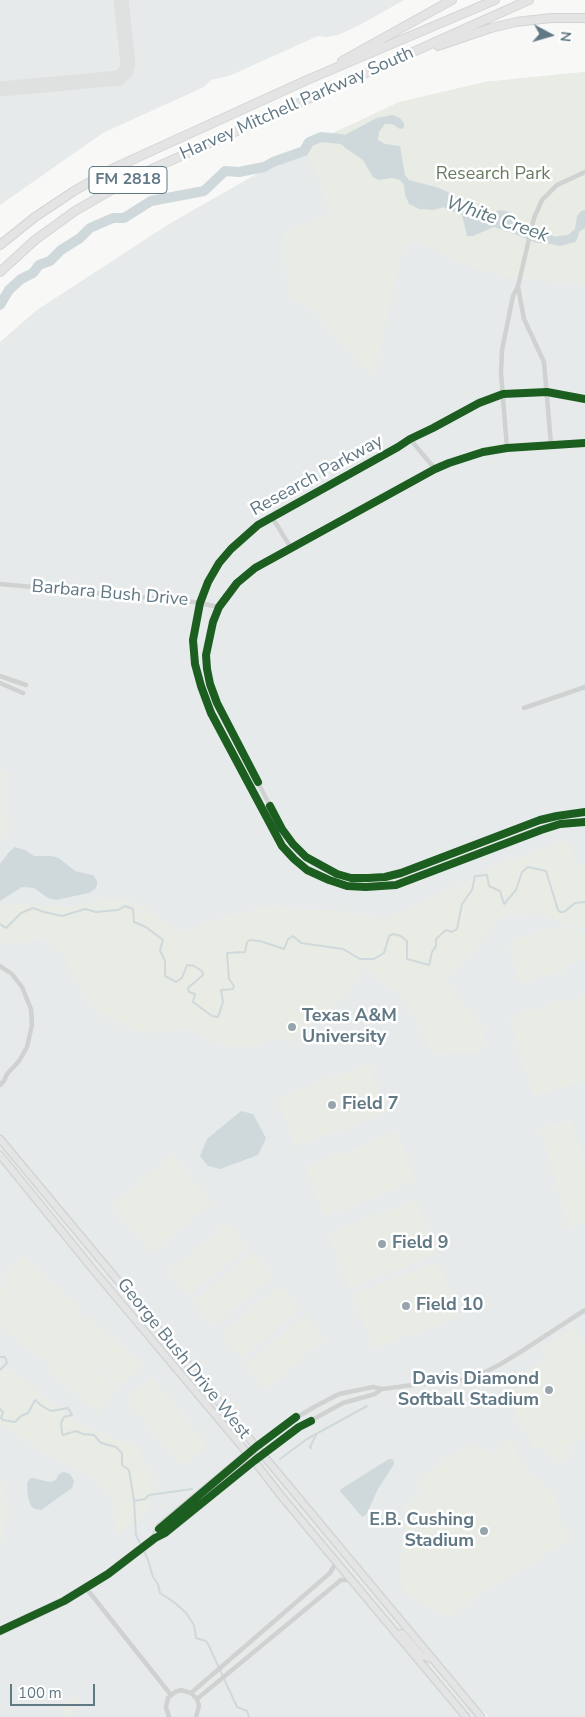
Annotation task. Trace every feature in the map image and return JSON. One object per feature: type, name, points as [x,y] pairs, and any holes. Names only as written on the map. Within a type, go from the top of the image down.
[{"type":"highway","points":[[307,80],[452,0]]},
{"type":"highway","name":"Harvey Mitchell Parkway South","points":[[0,245],[35,217],[74,191],[114,168],[307,80],[495,0]]},
{"type":"highway","name":"Harvey Mitchell Parkway South","points":[[0,272],[35,240],[75,211],[132,178],[529,0]]},
{"type":"highway","points":[[373,71],[491,28],[532,20],[585,18]]},
{"type":"main road","name":"George Bush Drive West","points":[[0,1139],[481,1717]]},
{"type":"main road","name":"George Bush Drive West","points":[[0,1155],[95,1272],[466,1717]]},
{"type":"main road","points":[[155,1538],[160,1527],[256,1447]]},
{"type":"main road","points":[[0,1631],[40,1614],[108,1574],[147,1543],[165,1534],[262,1454]]},
{"type":"main road","points":[[398,1635],[402,1633],[422,1656],[435,1661]]},
{"type":"street","points":[[507,448],[502,350],[513,296],[518,286],[534,218],[542,200],[557,185],[585,172]]},
{"type":"street","points":[[518,286],[524,319],[544,362],[551,445]]},
{"type":"street","name":"Research Parkway","points":[[585,399],[547,392],[503,394],[410,439],[272,517],[245,535],[219,564],[208,582],[200,603],[193,640],[195,664],[211,713],[277,838],[294,859],[307,870],[347,886],[396,885],[541,830],[560,824],[585,822]]},
{"type":"street","points":[[410,439],[434,469]]},
{"type":"street","points":[[585,443],[507,448],[466,457],[434,469],[255,568],[237,583],[220,607],[213,622],[206,655],[210,684],[217,704],[282,829],[306,857],[337,874],[351,878],[393,875],[540,820],[585,812]]},
{"type":"street","points":[[272,517],[291,548]]},
{"type":"street","name":"Barbara Bush Drive","points":[[0,584],[200,603],[220,607]]},
{"type":"street","points":[[0,676],[26,686]]},
{"type":"street","points":[[0,684],[23,693]]},
{"type":"street","points":[[524,708],[585,687]]},
{"type":"street","points":[[260,803],[267,800]]},
{"type":"street","points":[[578,813],[579,821]]},
{"type":"street","points":[[488,840],[491,850]]},
{"type":"street","points":[[0,966],[12,974],[22,987],[29,1002],[32,1016],[31,1032],[27,1047],[19,1061],[0,1085]]},
{"type":"street","points":[[0,1076],[7,1074]]},
{"type":"street","points":[[256,1447],[287,1422],[339,1394],[372,1387],[382,1389],[420,1384],[452,1383],[479,1375],[499,1365],[584,1313]]},
{"type":"street","points":[[262,1454],[299,1427],[343,1403],[375,1394],[382,1389]]},
{"type":"street","points":[[191,1693],[330,1573],[337,1561]]},
{"type":"street","points":[[197,1699],[340,1580],[352,1580]]},
{"type":"street","points":[[86,1588],[171,1695]]},
{"type":"street","points":[[293,1604],[301,1613]]},
{"type":"street","points":[[169,1717],[166,1707],[171,1695],[181,1690],[191,1693],[197,1699],[199,1706],[196,1717]]},
{"type":"shaded area","points":[[0,0],[404,0],[338,35],[318,36],[229,76],[211,80],[204,87],[103,133],[0,205]]},
{"type":"shaded area","name":"Texas A&M University","points":[[585,72],[585,1717],[488,1717],[484,1712],[477,1717],[0,1717],[0,342],[37,310],[169,224],[304,147],[345,127],[485,82]]},
{"type":"green space","name":"Research Park","points":[[585,72],[585,284],[512,278],[468,266],[420,241],[404,244],[373,378],[318,315],[301,303],[287,299],[285,233],[332,213],[304,147],[399,102],[485,82]]},
{"type":"green space","points":[[0,771],[6,771],[6,812],[10,829],[0,844]]},
{"type":"green space","points":[[566,841],[581,867],[585,863],[585,927],[572,927],[536,912],[500,917],[472,953],[445,980],[485,1029],[481,1052],[432,1053],[409,1003],[363,966],[344,998],[288,1044],[279,1038],[237,1050],[189,1029],[140,1034],[94,1011],[62,954],[46,938],[0,946],[0,905],[72,907],[97,901],[122,899],[142,906],[184,935],[206,922],[262,908],[344,911],[384,920],[458,887],[505,862]]},
{"type":"green space","points":[[561,926],[585,935],[585,960],[565,966],[566,970],[519,983],[508,941]]},
{"type":"green space","points":[[585,995],[585,1081],[533,1096],[509,1017]]},
{"type":"green space","name":"Field 7","points":[[369,1064],[387,1112],[295,1147],[277,1098]]},
{"type":"green space","points":[[572,1120],[585,1168],[585,1223],[569,1228],[540,1128]]},
{"type":"green space","points":[[398,1132],[416,1181],[324,1216],[306,1167]]},
{"type":"green space","points":[[172,1155],[212,1203],[151,1253],[112,1205]]},
{"type":"green space","name":"Field 9","points":[[416,1200],[436,1254],[349,1288],[328,1233]]},
{"type":"green space","points":[[228,1223],[248,1247],[188,1296],[168,1272]]},
{"type":"green space","points":[[253,1252],[273,1276],[213,1326],[193,1302]]},
{"type":"green space","points":[[22,1256],[80,1308],[77,1312],[86,1320],[89,1317],[141,1364],[121,1387],[95,1364],[93,1367],[118,1389],[97,1413],[45,1366],[48,1362],[39,1354],[36,1357],[0,1324],[0,1282],[24,1304],[27,1302],[2,1279]]},
{"type":"green space","name":"Field 10","points":[[439,1262],[460,1316],[373,1349],[352,1295]]},
{"type":"green space","points":[[280,1285],[300,1309],[241,1359],[221,1335]]},
{"type":"green space","points":[[305,1315],[325,1339],[266,1389],[246,1365]]},
{"type":"green space","name":"Davis Diamond Softball Stadium","points":[[575,1328],[585,1344],[585,1371],[582,1373],[585,1376],[585,1436],[568,1447],[572,1455],[557,1466],[544,1446],[536,1451],[513,1413],[516,1411],[514,1407],[507,1406],[508,1400],[511,1400],[516,1381],[513,1380],[514,1374],[521,1375],[546,1360],[540,1349]]},
{"type":"green space","points":[[0,1363],[80,1424],[138,1448],[155,1485],[148,1511],[116,1535],[112,1497],[92,1476],[41,1451],[0,1423]]},
{"type":"green space","points":[[152,1377],[207,1445],[181,1466],[126,1399]]},
{"type":"green space","name":"E.B. Cushing Stadium","points":[[510,1438],[518,1450],[516,1452],[529,1472],[555,1493],[561,1524],[571,1539],[458,1608],[448,1618],[407,1593],[398,1579],[405,1512],[403,1509],[407,1507],[406,1505],[423,1495],[417,1484],[423,1480],[421,1476],[472,1444],[474,1448],[481,1445],[488,1454],[505,1445],[503,1442]]},
{"type":"green space","points":[[0,1476],[5,1493],[7,1517],[0,1548]]},
{"type":"green space","points":[[75,1696],[82,1705],[66,1717],[60,1709]]},
{"type":"water","points":[[392,115],[400,118],[404,123],[404,128],[400,129],[392,124],[385,124],[379,132],[378,140],[385,144],[400,146],[405,175],[409,180],[448,192],[453,195],[452,205],[433,210],[419,209],[409,204],[405,195],[404,185],[400,180],[392,178],[378,180],[373,177],[363,160],[344,147],[340,141],[341,137],[377,118]]},
{"type":"water","points":[[477,207],[491,213],[500,210],[510,212],[517,223],[515,231],[509,232],[494,227],[473,236],[467,236],[462,215],[465,209]]},
{"type":"water","points":[[585,210],[585,228],[579,232],[575,242],[560,246],[536,241],[538,236],[568,235],[575,229],[577,216],[581,211]]},
{"type":"water","points":[[15,847],[25,850],[34,856],[59,858],[75,871],[93,875],[97,881],[96,888],[89,893],[56,900],[48,898],[34,888],[22,887],[0,901],[0,864]]},
{"type":"water","points":[[241,1111],[253,1114],[266,1138],[258,1155],[220,1169],[208,1166],[200,1156],[207,1139]]},
{"type":"water","points":[[389,1459],[393,1459],[394,1464],[378,1489],[366,1515],[362,1517],[340,1491]]},
{"type":"water","points":[[63,1472],[70,1474],[74,1481],[72,1488],[41,1510],[31,1506],[27,1484],[29,1479],[33,1478],[50,1482],[56,1480],[58,1475]]},
{"type":"waterway","name":"White Creek","points":[[0,305],[9,290],[21,279],[33,273],[39,265],[50,261],[90,228],[113,218],[124,218],[151,201],[204,191],[225,171],[239,172],[264,167],[304,151],[309,142],[321,137],[341,139],[353,143]]},
{"type":"waterway","name":"White Creek","points":[[439,200],[476,215]]},
{"type":"waterway","name":"White Creek","points":[[504,224],[537,238],[549,239]]},
{"type":"waterway","points":[[0,924],[6,928],[21,913],[33,908],[62,916],[85,909],[96,912],[118,910],[125,906],[133,909],[134,922],[146,927],[163,940],[160,950],[165,961],[165,976],[176,982],[182,978],[187,965],[194,966],[202,971],[203,975],[188,988],[189,992],[195,994],[193,1002],[212,1016],[218,1017],[223,1002],[221,990],[233,989],[234,986],[229,979],[227,953],[245,952],[247,942],[250,940],[260,941],[284,949],[288,939],[293,936],[301,943],[343,949],[360,959],[374,959],[384,953],[389,936],[393,934],[401,936],[407,941],[407,959],[429,965],[432,952],[436,946],[436,939],[446,930],[452,932],[457,929],[462,904],[472,890],[475,876],[487,875],[489,886],[500,891],[504,904],[516,890],[522,872],[528,867],[546,871],[560,912],[564,912],[575,903],[585,902]]},
{"type":"waterway","points":[[0,1357],[5,1357],[7,1363],[0,1370]]},
{"type":"waterway","points":[[0,1409],[3,1412],[1,1418],[3,1420],[15,1422],[21,1416],[28,1413],[35,1400],[51,1411],[68,1408],[72,1415],[64,1417],[61,1423],[63,1435],[76,1431],[94,1435],[101,1443],[116,1447],[122,1453],[122,1465],[129,1470],[134,1501],[136,1535],[141,1545]]},
{"type":"waterway","points":[[280,1459],[307,1439],[367,1406]]},
{"type":"waterway","points":[[311,1448],[316,1435]]},
{"type":"waterway","points":[[134,1501],[145,1499],[149,1495],[192,1489]]},
{"type":"waterway","points":[[143,1549],[160,1593],[186,1613],[194,1625],[196,1638],[206,1641],[209,1646],[237,1707],[247,1711],[249,1717]]},
{"type":"taxiway","points":[[0,89],[119,78],[126,71],[128,64],[121,0]]},
{"type":"cycle path","points":[[585,399],[547,392],[503,394],[479,403],[410,439],[258,525],[231,549],[219,563],[208,582],[200,603],[193,640],[195,664],[211,713],[282,846],[307,870],[347,886],[396,885],[541,830],[560,824],[585,822]]},
{"type":"cycle path","points":[[258,782],[217,703],[207,669],[206,655],[213,622],[219,607],[237,583],[255,568],[449,463],[483,452],[507,448],[585,443]]},
{"type":"cycle path","points":[[270,806],[282,829],[306,857],[337,874],[351,878],[385,877],[401,873],[540,820],[585,812]]},
{"type":"cycle path","points":[[159,1529],[256,1447],[296,1417]]},
{"type":"cycle path","points":[[0,1631],[64,1601],[108,1574],[155,1538],[165,1533],[299,1427],[311,1421]]},
{"type":"place","name":"Texas A&M University","points":[[292,1027]]},
{"type":"place","name":"Field 7","points":[[332,1105]]},
{"type":"place","name":"Field 9","points":[[382,1244]]},
{"type":"place","name":"Field 10","points":[[406,1306]]},
{"type":"place","name":"Davis Diamond Softball Stadium","points":[[549,1390]]},
{"type":"place","name":"E.B. Cushing Stadium","points":[[484,1531]]}]
